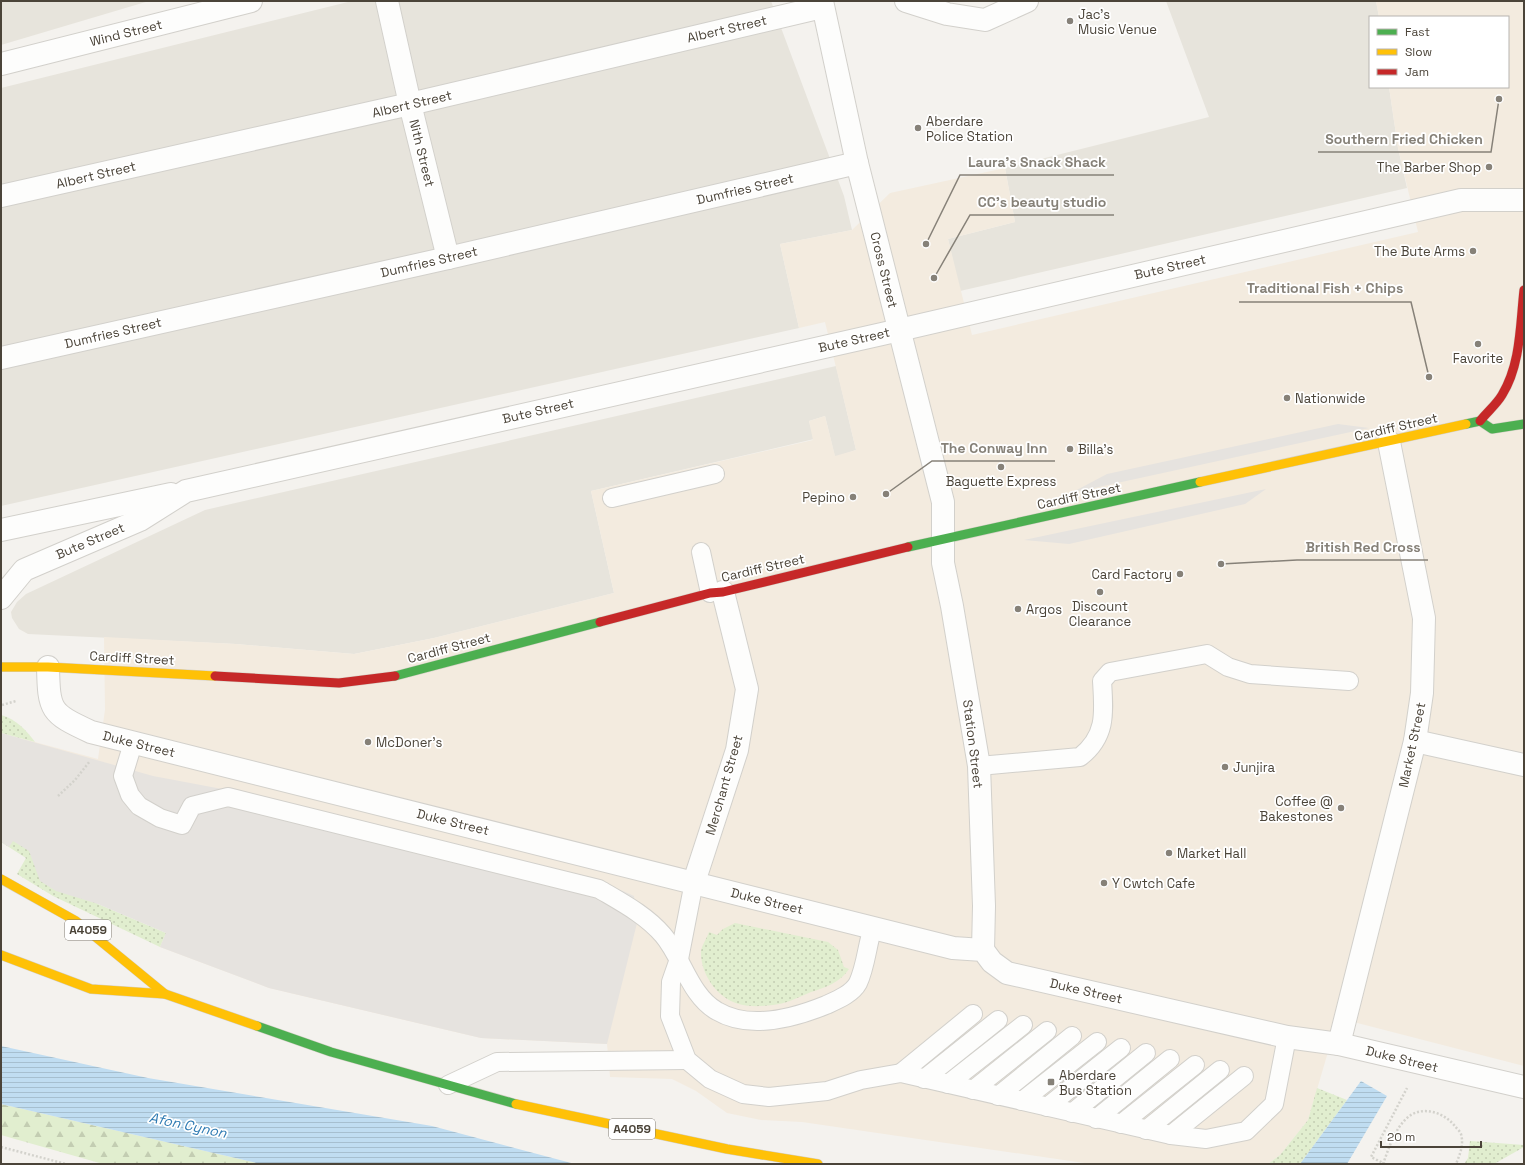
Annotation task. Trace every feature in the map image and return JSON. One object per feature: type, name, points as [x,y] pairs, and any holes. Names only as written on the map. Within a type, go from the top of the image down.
[{"type":"main road","points":[[1524,290],[1518,339],[1512,371],[1504,392],[1497,402],[1487,410],[1480,421],[1492,429],[1524,424]]},
{"type":"main road","name":"Cardiff Street","points":[[1,667],[48,667],[346,682],[389,677],[717,592],[942,540],[1480,421]]},
{"type":"main road","name":"A4059","points":[[1,879],[76,921],[165,994]]},
{"type":"main road","name":"A4059","points":[[1,955],[91,989],[165,994],[330,1052],[521,1105],[727,1148],[818,1164]]},
{"type":"street","name":"Wind Street","points":[[1,64],[193,8],[250,1]]},
{"type":"street","name":"Nith Street","points":[[387,1],[410,104],[448,258]]},
{"type":"street","points":[[906,1],[947,14],[985,20],[1025,1]]},
{"type":"street","name":"Albert Street","points":[[1,196],[410,104],[822,4]]},
{"type":"street","name":"Cross Street","points":[[822,4],[857,163],[942,502],[942,540]]},
{"type":"street","name":"Dumfries Street","points":[[1,358],[448,258],[857,163]]},
{"type":"street","name":"Bute Street","points":[[1,530],[186,491],[898,330],[1461,200],[1524,200]]},
{"type":"street","name":"Market Street","points":[[1339,1044],[1415,741],[1422,693],[1424,618],[1389,442]]},
{"type":"street","name":"Bute Street","points":[[1,598],[24,570],[140,520],[186,491]]},
{"type":"street","name":"Station Street","points":[[942,540],[943,563],[952,606],[979,766],[984,906],[982,950]]},
{"type":"street","name":"Merchant Street","points":[[694,882],[737,750],[747,689],[717,592]]},
{"type":"street","name":"Duke Street","points":[[48,667],[49,700],[61,718],[90,732],[953,948],[982,950],[992,962],[1007,973],[1287,1037],[1339,1044],[1415,1063],[1524,1087]]},
{"type":"street","points":[[1415,741],[1524,765]]},
{"type":"lane","points":[[612,498],[687,488],[715,474]]},
{"type":"lane","points":[[701,552],[717,592]]},
{"type":"lane","points":[[979,766],[1080,757],[1090,749],[1098,737],[1104,715],[1102,681],[1110,672],[1207,654],[1228,667],[1250,674],[1349,681]]},
{"type":"lane","points":[[133,743],[124,776],[130,795],[139,806],[160,818],[182,825],[192,806],[228,797],[599,889],[634,910],[663,935],[695,990],[717,1011],[740,1019],[768,1020],[801,1015],[842,998],[857,984],[873,927]]},
{"type":"lane","points":[[694,882],[678,959],[671,982],[670,1016],[687,1060],[710,1079],[743,1094],[769,1098],[827,1092],[861,1080],[901,1073],[1146,1130],[1170,1135],[1206,1139],[1246,1131],[1274,1104],[1287,1037]]},
{"type":"lane","points":[[901,1073],[973,1014]]},
{"type":"lane","points":[[924,1079],[998,1020]]},
{"type":"lane","points":[[948,1084],[1023,1025]]},
{"type":"lane","points":[[973,1090],[1047,1031]]},
{"type":"lane","points":[[998,1096],[1072,1036]]},
{"type":"lane","points":[[1022,1101],[1097,1042]]},
{"type":"lane","points":[[1047,1107],[1121,1048]]},
{"type":"lane","points":[[1072,1113],[1146,1053]]},
{"type":"lane","points":[[1096,1119],[1170,1059]]},
{"type":"lane","points":[[448,1085],[497,1062],[687,1060]]},
{"type":"lane","points":[[1121,1124],[1195,1065]]},
{"type":"lane","points":[[1146,1130],[1220,1070]]},
{"type":"lane","points":[[1170,1135],[1244,1076]]},
{"type":"path","points":[[2,705],[16,701]]},
{"type":"path","points":[[58,796],[75,780],[92,758]]},
{"type":"path","points":[[1415,1063],[1410,1083],[1371,1157],[1384,1164],[1397,1130],[1408,1117],[1424,1111],[1437,1112],[1450,1121],[1461,1133],[1462,1151],[1456,1164]]},
{"type":"path","points":[[1,1147],[66,1164]]},
{"type":"shaded area","points":[[1,1],[149,1],[1,45]]},
{"type":"shaded area","points":[[352,1],[771,1],[844,196],[852,230],[780,244],[799,328],[1,506],[1,88]]},
{"type":"shaded area","points":[[1166,1],[1376,1],[1379,16],[1369,16],[1369,88],[1389,88],[1398,148],[1407,188],[960,291],[948,239],[1015,222],[1005,168],[1209,117]]},
{"type":"shaded area","points":[[1376,1],[1524,1],[1524,1066],[1338,1018],[1308,1120],[1280,1155],[1268,1164],[1091,1164],[802,1122],[761,1120],[727,1113],[696,1091],[672,1079],[610,1077],[607,1044],[481,1038],[269,988],[160,947],[166,933],[1,733],[98,759],[105,710],[104,637],[236,644],[354,654],[434,638],[614,593],[591,491],[813,440],[809,421],[825,416],[835,456],[856,450],[825,322],[799,328],[780,244],[852,230],[890,193],[1005,168],[1015,222],[948,239],[972,335],[1418,232],[1398,148],[1389,88],[1509,88],[1509,16],[1379,16]]},
{"type":"shaded area","points":[[836,366],[856,450],[835,457],[825,416],[809,421],[814,439],[591,491],[614,593],[434,638],[354,654],[236,644],[28,634],[19,629],[12,618],[11,612],[17,602],[26,594],[205,510]]},
{"type":"shaded area","points":[[1338,424],[1369,428],[1071,493],[1107,474]]},
{"type":"shaded area","points":[[1266,489],[1245,504],[1069,544],[1024,540]]},
{"type":"shaded area","points":[[1,733],[153,776],[222,789],[399,833],[623,891],[634,896],[637,923],[607,1044],[481,1038],[269,988],[160,947],[166,933],[98,904],[56,891],[40,881],[29,851],[13,841],[9,847],[1,842]]},
{"type":"green space","points":[[1,715],[11,719],[20,726],[35,742],[1,733]]},
{"type":"green space","points":[[1,818],[98,904],[166,933],[160,947],[53,896],[17,874],[26,858],[1,842]]},
{"type":"green space","points":[[735,923],[828,942],[838,950],[844,967],[849,969],[842,978],[832,984],[783,1003],[754,1006],[734,1003],[713,986],[704,969],[701,951],[709,932],[717,935],[723,929]]},
{"type":"green space","points":[[1317,1088],[1347,1100],[1300,1164],[1268,1164],[1280,1155],[1308,1120]]},
{"type":"green space","points":[[1,1104],[261,1164],[103,1164],[1,1135]]},
{"type":"green space","points":[[1470,1141],[1524,1145],[1524,1147],[1494,1164],[1464,1164],[1468,1158]]},
{"type":"water","name":"Afon Cynon","points":[[1,1046],[148,1078],[432,1126],[575,1164],[261,1164],[1,1104]]},
{"type":"water","points":[[1361,1081],[1387,1096],[1347,1164],[1300,1164]]},
{"type":"traffic: fast","points":[[1466,424],[1480,421],[1492,429],[1524,424]]},
{"type":"traffic: fast","points":[[908,547],[1200,482]]},
{"type":"traffic: fast","points":[[395,676],[600,622]]},
{"type":"traffic: fast","points":[[257,1026],[331,1052],[516,1104]]},
{"type":"traffic: slow","points":[[1200,482],[1466,424]]},
{"type":"traffic: slow","points":[[1,667],[48,667],[215,676]]},
{"type":"traffic: slow","points":[[1,879],[76,921],[165,994]]},
{"type":"traffic: slow","points":[[1,955],[91,989],[165,994],[257,1026]]},
{"type":"traffic: slow","points":[[516,1104],[727,1149],[818,1164]]},
{"type":"traffic: jam","points":[[1480,421],[1502,395],[1513,370],[1519,344],[1524,290]]},
{"type":"traffic: jam","points":[[600,622],[710,593],[723,592],[908,547]]},
{"type":"traffic: jam","points":[[215,676],[339,683],[395,676]]},
{"type":"place","name":"Jac's Music Venue","points":[[1070,21]]},
{"type":"place","name":"Southern Fried Chicken","points":[[1499,99]]},
{"type":"place","name":"Aberdare Police Station","points":[[918,128]]},
{"type":"place","name":"The Barber Shop","points":[[1489,167]]},
{"type":"place","name":"Laura's Snack Shack","points":[[926,244]]},
{"type":"place","name":"The Bute Arms","points":[[1473,251]]},
{"type":"place","name":"CC's beauty studio","points":[[934,278]]},
{"type":"place","name":"Favorite","points":[[1478,344]]},
{"type":"place","name":"Traditional Fish + Chips","points":[[1429,377]]},
{"type":"place","name":"Nationwide","points":[[1287,398]]},
{"type":"place","name":"Billa's","points":[[1070,449]]},
{"type":"place","name":"Baguette Express","points":[[1001,467]]},
{"type":"place","name":"The Conway Inn","points":[[886,494]]},
{"type":"place","name":"Pepino","points":[[853,497]]},
{"type":"place","name":"British Red Cross","points":[[1221,564]]},
{"type":"place","name":"Card Factory","points":[[1180,574]]},
{"type":"place","name":"Discount Clearance","points":[[1100,592]]},
{"type":"place","name":"Argos","points":[[1018,609]]},
{"type":"place","name":"McDoner's","points":[[368,742]]},
{"type":"place","name":"Junjira","points":[[1225,767]]},
{"type":"place","name":"Coffee @ Bakestones","points":[[1341,808]]},
{"type":"place","name":"Market Hall","points":[[1169,853]]},
{"type":"place","name":"Y Cwtch Cafe","points":[[1104,883]]},
{"type":"place","name":"Aberdare Bus Station","points":[[1051,1082]]}]
